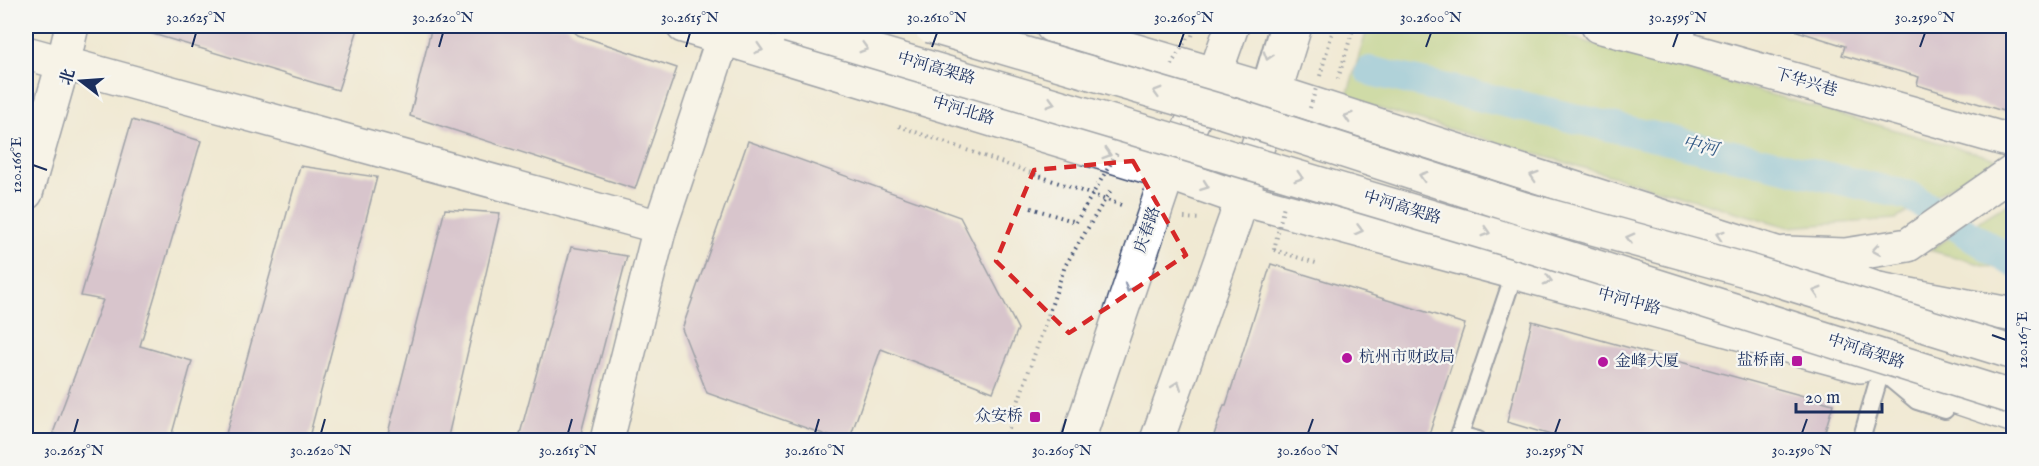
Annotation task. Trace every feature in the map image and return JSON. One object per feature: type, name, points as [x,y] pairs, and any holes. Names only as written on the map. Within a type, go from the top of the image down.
[{"type":"main road","points":[[26,193],[72,26]]},
{"type":"main road","name":"中河北路","points":[[683,26],[1168,173],[1238,210]]},
{"type":"main road","name":"中河高架路","points":[[788,26],[1522,243],[2013,398]]},
{"type":"main road","points":[[930,26],[1224,112],[1524,209],[1749,271],[2013,353]]},
{"type":"main road","points":[[1052,26],[1267,89],[1318,97],[1776,253],[1868,287],[2013,332]]},
{"type":"main road","name":"庆春路","points":[[1078,441],[1168,173],[1215,74],[1232,26]]},
{"type":"main road","points":[[1157,441],[1238,210],[1267,89],[1295,26]]},
{"type":"main road","name":"下华兴巷","points":[[1598,26],[1686,37],[2013,142]]},
{"type":"main road","points":[[606,441],[660,227],[723,38]]},
{"type":"main road","points":[[26,53],[660,227]]},
{"type":"main road","points":[[1776,253],[1845,255],[1908,245],[2013,171]]},
{"type":"main road","name":"中河中路","points":[[1238,210],[1515,271],[1881,371],[2013,416]]},
{"type":"main road","points":[[1868,287],[2013,315]]},
{"type":"lane","points":[[1267,89],[1278,26]]},
{"type":"lane","points":[[1478,441],[1459,438],[1515,271]]},
{"type":"lane","points":[[1860,441],[1881,371],[1917,401],[2013,430]]},
{"type":"path","points":[[1183,63],[1195,26]]},
{"type":"path","points":[[1318,97],[1334,26]]},
{"type":"path","points":[[1318,97],[1335,87],[1354,26]]},
{"type":"path","points":[[896,125],[1153,217],[1238,210]]},
{"type":"path","points":[[1005,441],[1065,266],[1128,160]]},
{"type":"path","points":[[1030,208],[1076,222]]},
{"type":"path","points":[[1274,250],[1319,264]]},
{"type":"highlighted area","points":[[1133,161],[1186,255],[1069,333],[996,261],[1034,170]]},
{"type":"green space","points":[[1368,26],[1531,26],[1997,159],[1896,219],[1788,227],[1346,99]]},
{"type":"green space","points":[[2013,201],[2013,273],[1929,250]]},
{"type":"building","points":[[144,26],[359,26],[338,90],[143,31]]},
{"type":"building","points":[[432,26],[567,26],[578,35],[677,68],[635,189],[410,116]]},
{"type":"building","points":[[1798,26],[2013,26],[2013,114],[1917,85],[1919,77],[1842,55],[1845,46],[1797,31]]},
{"type":"building","points":[[132,120],[201,141],[140,346],[192,361],[170,441],[80,441],[53,433],[103,300],[81,296]]},
{"type":"building","points":[[748,141],[960,217],[1018,329],[993,392],[881,349],[849,441],[843,441],[707,393],[682,329]]},
{"type":"building","points":[[300,166],[377,177],[308,441],[224,441]]},
{"type":"building","points":[[445,209],[500,213],[447,441],[386,441]]},
{"type":"building","points":[[571,247],[627,256],[579,441],[518,441]]},
{"type":"building","name":"杭州市财政局","points":[[1271,264],[1465,324],[1427,441],[1212,441],[1224,405],[1226,405]]},
{"type":"building","name":"金峰大厦","points":[[1532,321],[1833,404],[1822,441],[1571,441],[1507,422]]},
{"type":"waterway","name":"中河","points":[[1370,71],[1910,196],[2014,263]]},
{"type":"place","name":"杭州市财政局","points":[[1347,358]]},
{"type":"place","name":"盐桥南","points":[[1797,361]]},
{"type":"place","name":"金峰大厦","points":[[1603,362]]},
{"type":"place","name":"众安桥","points":[[1035,417]]}]
